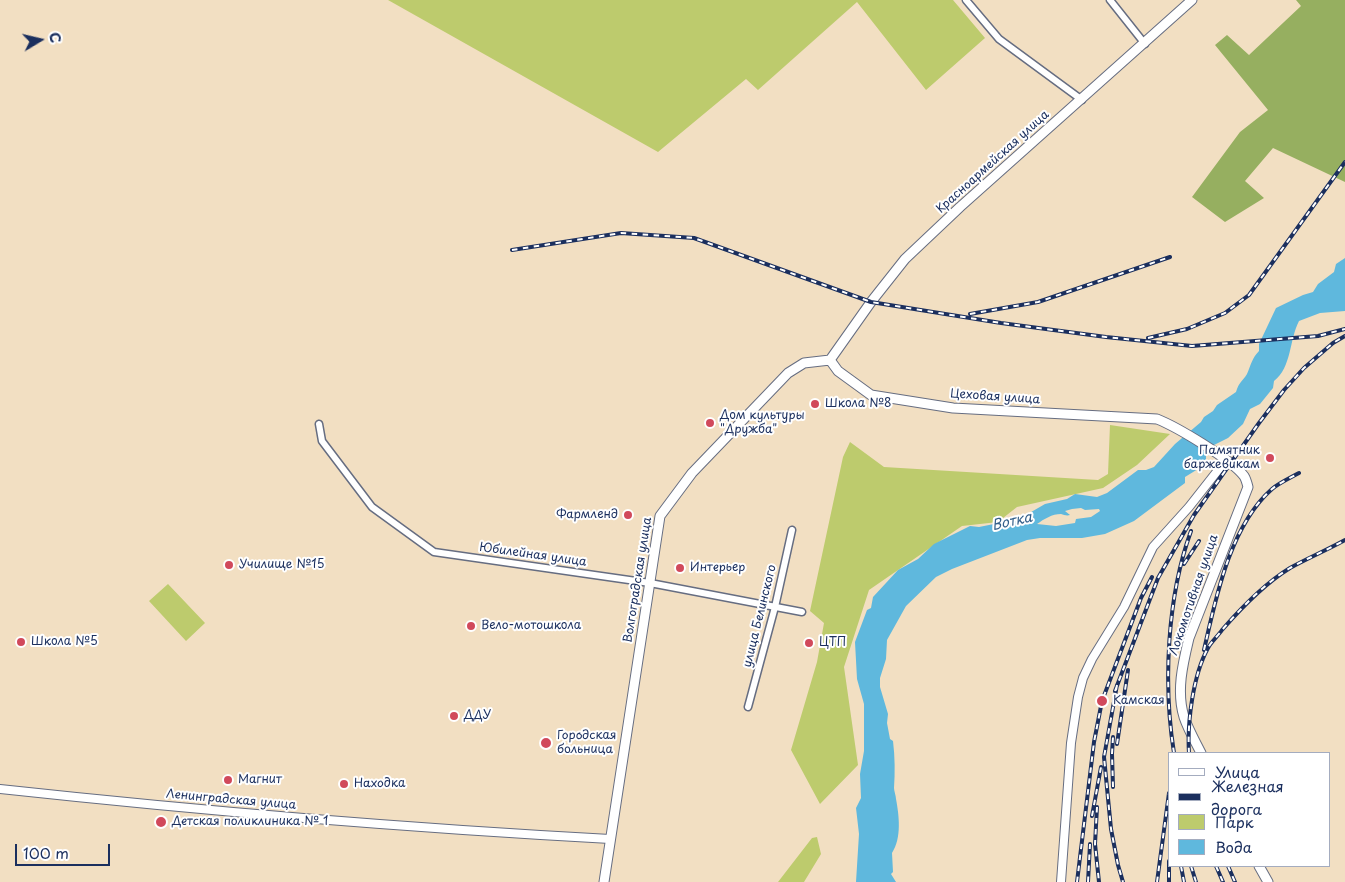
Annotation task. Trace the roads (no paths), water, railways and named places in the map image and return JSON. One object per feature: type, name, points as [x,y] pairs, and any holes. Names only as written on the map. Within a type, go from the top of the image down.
[{"type":"main road","name":"Красноармейская улица","points":[[830,360],[871,302],[905,259],[1192,0]]},
{"type":"main road","name":"Цеховая улица","points":[[830,360],[838,371],[871,395],[952,408],[1157,419],[1170,424],[1224,458]]},
{"type":"main road","name":"Волгоградская улица","points":[[604,882],[660,516],[692,473],[788,373],[804,363],[830,360]]},
{"type":"main road","name":"Локомотивная улица","points":[[1201,752],[1184,717],[1181,705],[1182,664],[1189,638],[1248,487],[1244,476],[1224,458]]},
{"type":"main road","points":[[1260,867],[1268,882]]},
{"type":"street","points":[[966,0],[1000,39],[1082,100]]},
{"type":"street","points":[[1110,0],[1145,44]]},
{"type":"street","name":"Юбилейная улица","points":[[319,424],[322,441],[372,507],[434,552],[650,583],[802,612]]},
{"type":"street","points":[[1061,882],[1071,743],[1078,697],[1084,678],[1092,659],[1124,607],[1153,547],[1189,507],[1224,458]]},
{"type":"street","name":"улица Белинского","points":[[748,707],[775,607],[792,530]]},
{"type":"street","name":"Ленинградская улица","points":[[0,789],[346,821],[610,839]]},
{"type":"water","points":[[1345,258],[1345,311],[1320,313],[1299,321],[1287,361],[1280,375],[1274,381],[1273,388],[1260,404],[1250,409],[1243,424],[1228,438],[1214,445],[1206,454],[1201,470],[1198,469],[1185,477],[1185,483],[1134,521],[1105,534],[1082,538],[1040,538],[1027,540],[952,569],[936,577],[906,606],[887,640],[886,659],[880,678],[880,687],[888,714],[887,723],[890,739],[893,741],[894,753],[894,788],[899,826],[897,840],[892,853],[893,872],[891,874],[896,882],[856,882],[859,834],[856,808],[861,798],[860,774],[864,751],[864,704],[857,679],[855,642],[867,610],[871,608],[873,597],[898,570],[918,559],[934,544],[970,526],[979,527],[994,524],[996,527],[1007,526],[1045,504],[1067,499],[1075,494],[1097,497],[1107,493],[1138,470],[1154,467],[1175,444],[1213,411],[1217,405],[1236,392],[1259,351],[1259,344],[1276,308],[1313,292],[1318,284],[1334,272],[1336,264]],"holes":[[[1081,508],[1085,510],[1099,509],[1100,511],[1091,517],[1076,519],[1075,523],[1056,526],[1037,524],[1054,515],[1070,515],[1065,511]]]},
{"type":"railway","points":[[1148,338],[1187,329],[1225,313],[1249,295],[1345,162]]},
{"type":"railway","points":[[512,250],[621,233],[694,238],[871,302],[1001,323],[1192,346],[1318,336],[1345,329]]},
{"type":"railway","points":[[970,314],[1038,302],[1170,257]]},
{"type":"railway","points":[[1115,691],[1158,578],[1194,515],[1284,390],[1304,368],[1333,343],[1345,336]]},
{"type":"railway","points":[[1204,650],[1227,564],[1245,522],[1272,489],[1299,473]]},
{"type":"railway","points":[[1174,752],[1169,698],[1169,641],[1177,584],[1191,531]]},
{"type":"railway","points":[[1189,752],[1192,699],[1198,672],[1208,648],[1245,604],[1271,581],[1290,568],[1345,540]]},
{"type":"railway","points":[[1184,564],[1199,541]]},
{"type":"railway","points":[[1077,882],[1094,742],[1102,701],[1141,598],[1152,577]]},
{"type":"railway","points":[[1117,744],[1128,670]]},
{"type":"railway","points":[[1117,685],[1104,757],[1111,829],[1123,882]]},
{"type":"railway","points":[[1113,737],[1113,787]]},
{"type":"railway","points":[[1092,816],[1101,767]]},
{"type":"railway","points":[[1157,882],[1168,800]]},
{"type":"railway","points":[[1097,807],[1095,844],[1099,882]]},
{"type":"railway","points":[[1088,882],[1090,844]]},
{"type":"railway","points":[[1169,867],[1169,882]]},
{"type":"railway","points":[[1181,867],[1184,882]]},
{"type":"railway","points":[[1191,867],[1196,882]]},
{"type":"railway","points":[[1216,867],[1223,882]]},
{"type":"railway","points":[[1228,867],[1235,882]]},
{"type":"place","name":"Школа №8","points":[[815,404]]},
{"type":"place","name":"Дом культуры \"Дружба\"","points":[[710,423]]},
{"type":"place","name":"Памятник баржевикам","points":[[1270,458]]},
{"type":"place","name":"Фармленд","points":[[628,515]]},
{"type":"place","name":"Училище №15","points":[[229,565]]},
{"type":"place","name":"Интерьер","points":[[680,568]]},
{"type":"place","name":"Вело-мотошкола","points":[[471,626]]},
{"type":"place","name":"Школа №5","points":[[21,642]]},
{"type":"place","name":"ЦТП","points":[[809,643]]},
{"type":"place","name":"Камская","points":[[1102,701]]},
{"type":"place","name":"ДДУ","points":[[454,716]]},
{"type":"place","name":"Городская больница","points":[[546,743]]},
{"type":"place","name":"Магнит","points":[[228,780]]},
{"type":"place","name":"Находка","points":[[344,784]]},
{"type":"place","name":"Детская поликлиника № 1","points":[[161,822]]},
{"type":"water label","name":"Вотка","points":[[1012,522]]}]
